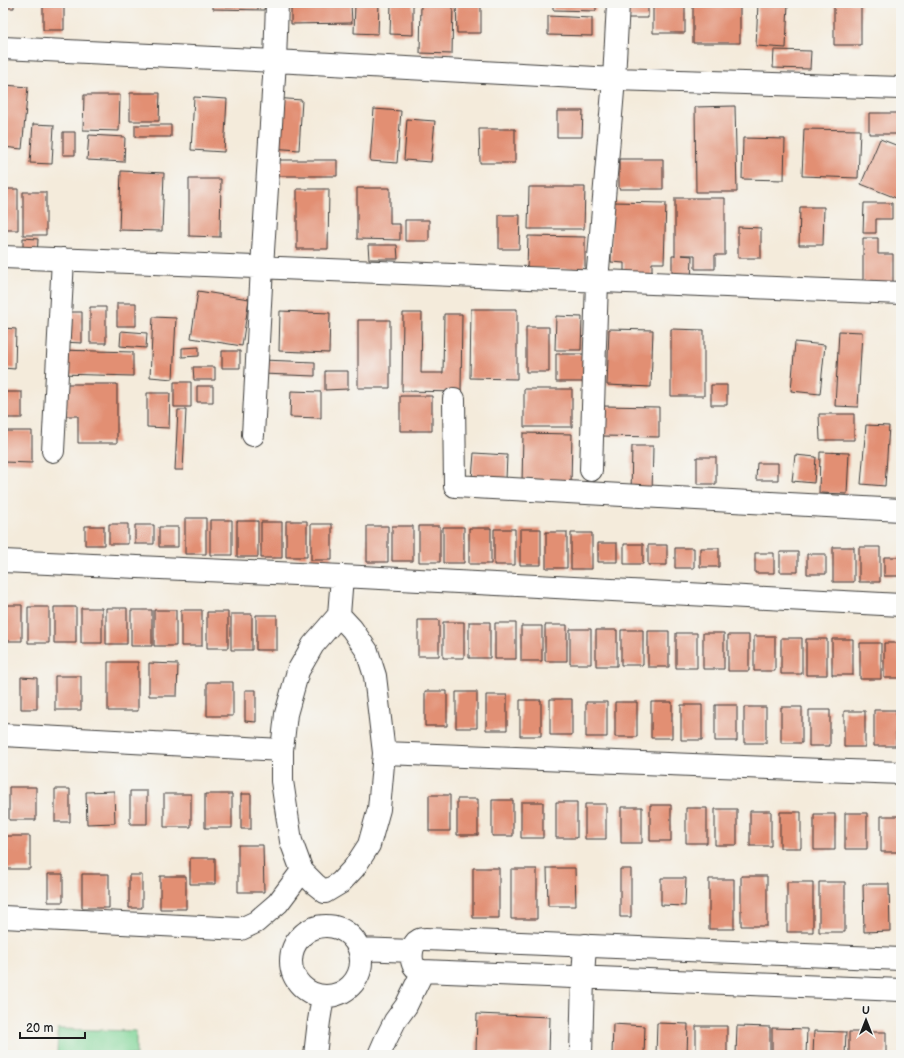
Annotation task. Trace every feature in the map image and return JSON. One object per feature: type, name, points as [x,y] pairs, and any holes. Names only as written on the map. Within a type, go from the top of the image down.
[{"type":"street","points":[[253,435],[275,61],[277,3]]},
{"type":"street","points":[[591,470],[597,281],[614,79],[618,3]]},
{"type":"street","points":[[3,48],[614,79],[901,88]]},
{"type":"street","points":[[3,257],[901,293]]},
{"type":"street","points":[[53,451],[63,259]]},
{"type":"street","points":[[454,399],[455,486],[901,510]]},
{"type":"street","points":[[3,561],[342,576],[901,605]]},
{"type":"street","points":[[328,926],[325,892],[302,871],[291,841],[282,781],[282,750],[286,714],[298,671],[313,645],[339,615],[342,576]]},
{"type":"street","points":[[325,892],[340,883],[354,868],[369,845],[379,809],[384,754],[375,676],[367,651],[352,629],[339,615]]},
{"type":"street","points":[[3,734],[282,750]]},
{"type":"street","points":[[384,754],[901,773]]},
{"type":"street","points":[[3,917],[241,929],[256,922],[278,903],[302,871]]},
{"type":"street","points":[[328,926],[341,930],[352,938],[359,949],[362,963],[358,976],[349,988],[337,995],[323,996],[310,992],[300,984],[293,972],[291,959],[295,946],[303,936],[314,929],[328,926]]},
{"type":"street","points":[[901,959],[426,939],[419,940],[415,944],[412,951],[412,960],[415,967],[422,971],[901,990]]},
{"type":"street","points":[[581,1055],[585,945]]},
{"type":"street","points":[[359,949],[412,951]]},
{"type":"street","points":[[379,1055],[395,1021],[406,1006],[422,971]]},
{"type":"street","points":[[316,1055],[323,996]]},
{"type":"green space","points":[[58,1029],[136,1031],[136,1055],[57,1055]]},
{"type":"building","points":[[3,3],[14,3],[14,8],[3,8]]},
{"type":"building","points":[[43,3],[64,3],[64,30],[43,30]]},
{"type":"building","points":[[213,3],[265,3],[264,10],[213,9]]},
{"type":"building","points":[[291,3],[351,3],[352,23],[291,24]]},
{"type":"building","points":[[355,3],[379,3],[378,34],[354,33]]},
{"type":"building","points":[[391,3],[413,3],[413,35],[390,34]]},
{"type":"building","points":[[421,3],[453,3],[452,54],[420,53]]},
{"type":"building","points":[[456,3],[481,3],[481,33],[457,33]]},
{"type":"building","points":[[553,3],[596,3],[596,11],[553,10]]},
{"type":"building","points":[[626,3],[648,3],[648,18],[626,18]]},
{"type":"building","points":[[653,3],[685,3],[685,33],[653,33]]},
{"type":"building","points":[[693,3],[740,3],[740,43],[693,43]]},
{"type":"building","points":[[758,3],[788,3],[786,48],[756,46]]},
{"type":"building","points":[[834,3],[861,3],[861,45],[834,45]]},
{"type":"building","points":[[548,16],[592,18],[592,36],[548,35]]},
{"type":"building","points":[[774,50],[811,51],[810,69],[773,68]]},
{"type":"building","points":[[5,85],[28,87],[22,149],[3,147],[3,101]]},
{"type":"building","points":[[130,93],[160,93],[159,121],[130,121]]},
{"type":"building","points":[[84,95],[120,95],[119,131],[83,130]]},
{"type":"building","points":[[194,97],[227,99],[224,152],[191,150]]},
{"type":"building","points":[[273,98],[302,100],[299,150],[270,148]]},
{"type":"building","points":[[735,106],[737,192],[696,192],[695,107]]},
{"type":"building","points":[[374,109],[401,111],[397,163],[370,161]]},
{"type":"building","points":[[557,111],[583,111],[582,137],[557,137]]},
{"type":"building","points":[[869,113],[901,113],[901,134],[869,134]]},
{"type":"building","points":[[407,119],[435,121],[431,162],[404,160]]},
{"type":"building","points":[[33,124],[54,125],[52,164],[30,163]]},
{"type":"building","points":[[135,125],[171,125],[171,137],[135,137]]},
{"type":"building","points":[[479,129],[515,129],[515,163],[480,163]]},
{"type":"building","points":[[804,129],[860,130],[858,178],[802,176]]},
{"type":"building","points":[[63,132],[75,132],[75,155],[63,155]]},
{"type":"building","points":[[89,135],[125,137],[124,162],[87,160]]},
{"type":"building","points":[[743,138],[785,139],[784,180],[742,179]]},
{"type":"building","points":[[880,139],[901,147],[901,200],[861,184]]},
{"type":"building","points":[[619,159],[663,159],[663,189],[619,189]]},
{"type":"building","points":[[277,160],[337,160],[337,176],[277,176]]},
{"type":"building","points":[[121,171],[164,173],[162,231],[119,230]]},
{"type":"building","points":[[189,179],[221,179],[220,237],[189,236]]},
{"type":"building","points":[[529,187],[585,187],[584,229],[528,229]]},
{"type":"building","points":[[357,188],[390,188],[390,224],[400,224],[400,240],[357,239]]},
{"type":"building","points":[[3,189],[18,189],[18,230],[3,230]]},
{"type":"building","points":[[297,189],[329,189],[328,249],[297,249]]},
{"type":"building","points":[[23,192],[46,192],[46,235],[23,235]]},
{"type":"building","points":[[675,198],[725,198],[725,255],[715,255],[715,269],[695,269],[695,255],[681,255],[692,256],[691,284],[672,283],[672,256],[675,256]]},
{"type":"building","points":[[612,202],[666,203],[664,263],[652,263],[652,276],[624,276],[624,263],[611,262]]},
{"type":"building","points":[[864,203],[892,203],[892,219],[876,219],[876,233],[863,233]]},
{"type":"building","points":[[800,207],[824,207],[823,245],[799,245]]},
{"type":"building","points":[[499,215],[520,215],[519,249],[499,249]]},
{"type":"building","points":[[405,220],[429,220],[429,241],[405,241]]},
{"type":"building","points":[[738,227],[761,228],[761,258],[738,258]]},
{"type":"building","points":[[528,236],[585,237],[585,269],[527,269]]},
{"type":"building","points":[[23,238],[38,239],[37,257],[23,257]]},
{"type":"building","points":[[863,238],[878,238],[878,254],[893,254],[893,284],[863,284]]},
{"type":"building","points":[[368,245],[397,245],[398,259],[369,259]]},
{"type":"building","points":[[198,291],[249,299],[242,346],[191,338]]},
{"type":"building","points":[[117,303],[136,303],[136,326],[117,326]]},
{"type":"building","points":[[90,307],[106,307],[106,343],[90,343]]},
{"type":"building","points":[[471,309],[517,309],[517,379],[470,378]]},
{"type":"building","points":[[280,311],[330,313],[329,353],[279,351]]},
{"type":"building","points":[[63,312],[82,312],[82,343],[63,342]]},
{"type":"building","points":[[403,313],[422,313],[421,373],[443,373],[444,314],[462,314],[461,392],[402,391]]},
{"type":"building","points":[[556,316],[582,317],[581,350],[555,350]]},
{"type":"building","points":[[153,317],[176,318],[173,379],[150,377]]},
{"type":"building","points":[[358,320],[390,320],[390,388],[358,388]]},
{"type":"building","points":[[526,327],[549,327],[549,372],[526,372]]},
{"type":"building","points":[[3,328],[16,329],[15,369],[3,368]]},
{"type":"building","points":[[609,329],[653,330],[651,387],[607,385]]},
{"type":"building","points":[[671,329],[704,330],[704,396],[671,396]]},
{"type":"building","points":[[121,331],[147,333],[146,348],[120,346]]},
{"type":"building","points":[[839,331],[862,332],[858,407],[835,406]]},
{"type":"building","points":[[795,342],[825,345],[820,394],[791,391]]},
{"type":"building","points":[[199,347],[199,356],[182,357],[182,348]]},
{"type":"building","points":[[59,350],[133,352],[133,376],[59,374]]},
{"type":"building","points":[[222,351],[240,351],[240,368],[222,368]]},
{"type":"building","points":[[556,354],[584,354],[583,382],[556,382]]},
{"type":"building","points":[[262,360],[315,362],[315,376],[262,374]]},
{"type":"building","points":[[193,367],[215,367],[215,380],[194,380]]},
{"type":"building","points":[[325,371],[348,371],[348,389],[325,390]]},
{"type":"building","points":[[174,382],[191,382],[191,407],[174,407]]},
{"type":"building","points":[[66,384],[117,384],[117,443],[78,443],[78,416],[66,416]]},
{"type":"building","points":[[711,385],[727,385],[727,405],[711,405]]},
{"type":"building","points":[[197,386],[213,386],[213,402],[197,402]]},
{"type":"building","points":[[524,389],[572,389],[572,427],[524,427]]},
{"type":"building","points":[[291,391],[321,392],[321,418],[290,417]]},
{"type":"building","points":[[3,392],[22,392],[22,418],[3,418]]},
{"type":"building","points":[[147,393],[170,393],[169,428],[147,427]]},
{"type":"building","points":[[400,396],[432,396],[432,431],[400,431]]},
{"type":"building","points":[[602,406],[659,407],[659,437],[602,436]]},
{"type":"building","points":[[178,410],[186,410],[183,470],[175,470]]},
{"type":"building","points":[[819,414],[854,414],[854,440],[820,440]]},
{"type":"building","points":[[866,425],[889,426],[885,486],[861,484]]},
{"type":"building","points":[[3,431],[32,431],[32,463],[3,462]]},
{"type":"building","points":[[523,433],[572,434],[571,485],[522,484]]},
{"type":"building","points":[[632,446],[653,446],[652,495],[631,494]]},
{"type":"building","points":[[820,452],[849,453],[847,494],[819,493]]},
{"type":"building","points":[[474,453],[507,455],[506,480],[472,478]]},
{"type":"building","points":[[795,455],[816,457],[814,483],[792,481]]},
{"type":"building","points":[[697,457],[716,457],[716,484],[697,484]]},
{"type":"building","points":[[757,463],[778,463],[778,480],[756,480]]},
{"type":"building","points":[[185,518],[206,518],[206,554],[185,554]]},
{"type":"building","points":[[210,520],[232,520],[232,555],[210,555]]},
{"type":"building","points":[[237,521],[258,521],[258,557],[237,557]]},
{"type":"building","points":[[286,521],[307,521],[307,557],[286,557]]},
{"type":"building","points":[[261,522],[282,522],[282,558],[261,558]]},
{"type":"building","points":[[109,524],[128,524],[128,544],[109,544]]},
{"type":"building","points":[[311,524],[332,524],[332,560],[311,560]]},
{"type":"building","points":[[135,525],[154,525],[154,544],[135,544]]},
{"type":"building","points":[[85,526],[104,526],[104,545],[85,545]]},
{"type":"building","points":[[367,526],[388,526],[388,562],[367,562]]},
{"type":"building","points":[[392,526],[413,526],[413,561],[392,561]]},
{"type":"building","points":[[419,526],[440,526],[440,562],[419,562]]},
{"type":"building","points":[[159,527],[178,527],[178,547],[159,547]]},
{"type":"building","points":[[443,527],[464,527],[464,563],[443,563]]},
{"type":"building","points":[[469,528],[491,528],[491,564],[469,564]]},
{"type":"building","points":[[494,529],[515,529],[515,565],[494,565]]},
{"type":"building","points":[[520,529],[541,529],[541,565],[520,565]]},
{"type":"building","points":[[546,532],[567,532],[567,568],[546,568]]},
{"type":"building","points":[[571,533],[592,533],[592,569],[571,569]]},
{"type":"building","points":[[598,543],[617,543],[617,562],[598,562]]},
{"type":"building","points":[[624,544],[643,544],[643,564],[624,564]]},
{"type":"building","points":[[648,545],[667,545],[667,565],[648,565]]},
{"type":"building","points":[[833,547],[854,547],[854,582],[833,582]]},
{"type":"building","points":[[859,547],[880,547],[880,582],[859,582]]},
{"type":"building","points":[[675,548],[694,548],[694,568],[675,568]]},
{"type":"building","points":[[700,548],[719,548],[719,567],[700,567]]},
{"type":"building","points":[[780,552],[798,552],[798,572],[780,572]]},
{"type":"building","points":[[755,553],[774,553],[774,573],[755,573]]},
{"type":"building","points":[[807,554],[826,554],[826,574],[807,574]]},
{"type":"building","points":[[884,557],[901,557],[901,576],[884,576]]},
{"type":"building","points":[[3,605],[22,605],[22,641],[3,641]]},
{"type":"building","points":[[28,607],[49,607],[49,643],[28,643]]},
{"type":"building","points":[[54,607],[76,607],[76,643],[54,643]]},
{"type":"building","points":[[81,608],[102,608],[102,643],[81,643]]},
{"type":"building","points":[[106,608],[127,608],[127,644],[106,644]]},
{"type":"building","points":[[131,610],[152,610],[152,646],[131,646]]},
{"type":"building","points":[[154,610],[176,610],[176,646],[154,646]]},
{"type":"building","points":[[181,610],[202,610],[202,646],[181,646]]},
{"type":"building","points":[[207,612],[228,612],[228,648],[207,648]]},
{"type":"building","points":[[231,614],[252,614],[252,650],[231,650]]},
{"type":"building","points":[[256,615],[277,615],[277,650],[256,650]]},
{"type":"building","points":[[418,620],[439,620],[439,656],[418,656]]},
{"type":"building","points":[[443,622],[464,622],[464,658],[443,658]]},
{"type":"building","points":[[469,622],[490,622],[490,658],[469,658]]},
{"type":"building","points":[[495,623],[516,623],[516,659],[495,659]]},
{"type":"building","points":[[545,625],[567,625],[567,661],[545,661]]},
{"type":"building","points":[[521,626],[542,626],[542,661],[521,661]]},
{"type":"building","points":[[570,629],[591,629],[591,664],[570,664]]},
{"type":"building","points":[[596,630],[617,630],[617,666],[596,666]]},
{"type":"building","points":[[621,630],[643,630],[643,665],[621,665]]},
{"type":"building","points":[[648,631],[669,631],[669,667],[648,667]]},
{"type":"building","points":[[676,633],[697,633],[697,668],[676,668]]},
{"type":"building","points":[[703,633],[724,633],[724,669],[703,669]]},
{"type":"building","points":[[728,635],[749,635],[749,671],[728,671]]},
{"type":"building","points":[[754,636],[775,636],[775,671],[754,671]]},
{"type":"building","points":[[781,638],[802,638],[802,674],[781,674]]},
{"type":"building","points":[[806,639],[827,639],[827,675],[806,675]]},
{"type":"building","points":[[832,639],[853,639],[853,675],[832,675]]},
{"type":"building","points":[[860,643],[881,643],[881,679],[860,679]]},
{"type":"building","points":[[884,643],[901,643],[901,678],[884,678]]},
{"type":"building","points":[[108,662],[138,662],[138,711],[108,711]]},
{"type":"building","points":[[149,663],[178,664],[177,696],[149,696]]},
{"type":"building","points":[[55,676],[81,676],[81,710],[55,710]]},
{"type":"building","points":[[21,677],[37,678],[37,709],[21,709]]},
{"type":"building","points":[[207,682],[233,682],[233,716],[207,716]]},
{"type":"building","points":[[245,690],[256,690],[256,722],[245,721]]},
{"type":"building","points":[[425,691],[447,691],[447,726],[425,726]]},
{"type":"building","points":[[456,692],[477,692],[477,728],[456,728]]},
{"type":"building","points":[[486,695],[507,695],[507,730],[486,730]]},
{"type":"building","points":[[550,699],[572,699],[572,735],[550,735]]},
{"type":"building","points":[[520,700],[541,700],[541,736],[520,736]]},
{"type":"building","points":[[586,702],[607,702],[607,737],[586,737]]},
{"type":"building","points":[[615,702],[637,702],[637,737],[615,737]]},
{"type":"building","points":[[651,702],[672,702],[672,738],[651,738]]},
{"type":"building","points":[[681,705],[702,705],[702,740],[681,740]]},
{"type":"building","points":[[715,705],[737,705],[737,741],[715,741]]},
{"type":"building","points":[[744,707],[766,707],[766,743],[744,743]]},
{"type":"building","points":[[781,707],[802,707],[802,743],[781,743]]},
{"type":"building","points":[[809,710],[830,710],[830,746],[809,746]]},
{"type":"building","points":[[874,710],[896,710],[896,746],[874,746]]},
{"type":"building","points":[[844,711],[865,711],[865,747],[844,747]]},
{"type":"building","points":[[9,787],[36,787],[36,820],[9,820]]},
{"type":"building","points":[[55,789],[70,789],[70,822],[55,822]]},
{"type":"building","points":[[114,791],[115,823],[87,824],[86,792]]},
{"type":"building","points":[[130,791],[147,791],[147,824],[130,824]]},
{"type":"building","points":[[164,794],[191,794],[191,827],[164,827]]},
{"type":"building","points":[[205,794],[232,794],[232,828],[205,828]]},
{"type":"building","points":[[241,794],[251,794],[251,829],[241,829]]},
{"type":"building","points":[[429,795],[450,795],[450,831],[429,831]]},
{"type":"building","points":[[457,799],[478,799],[478,835],[457,835]]},
{"type":"building","points":[[492,800],[513,800],[513,836],[492,836]]},
{"type":"building","points":[[521,802],[543,802],[543,838],[521,838]]},
{"type":"building","points":[[556,802],[577,802],[577,838],[556,838]]},
{"type":"building","points":[[585,804],[606,804],[606,839],[585,839]]},
{"type":"building","points":[[650,805],[671,805],[671,841],[650,841]]},
{"type":"building","points":[[621,807],[642,807],[642,843],[621,843]]},
{"type":"building","points":[[686,808],[707,808],[707,843],[686,843]]},
{"type":"building","points":[[715,809],[737,809],[737,845],[715,845]]},
{"type":"building","points":[[750,811],[771,811],[771,846],[750,846]]},
{"type":"building","points":[[780,812],[801,812],[801,848],[780,848]]},
{"type":"building","points":[[845,813],[867,813],[867,849],[845,849]]},
{"type":"building","points":[[814,814],[835,814],[835,850],[814,850]]},
{"type":"building","points":[[881,816],[901,816],[901,852],[881,852]]},
{"type":"building","points":[[4,836],[30,836],[30,869],[4,869]]},
{"type":"building","points":[[238,845],[263,845],[264,892],[238,892]]},
{"type":"building","points":[[190,858],[215,858],[215,884],[190,884]]},
{"type":"building","points":[[473,868],[499,868],[499,918],[473,918]]},
{"type":"building","points":[[547,868],[575,868],[576,906],[548,906]]},
{"type":"building","points":[[511,869],[537,869],[537,919],[511,919]]},
{"type":"building","points":[[620,869],[631,869],[631,917],[620,917]]},
{"type":"building","points":[[48,874],[63,874],[63,902],[48,902]]},
{"type":"building","points":[[82,874],[109,874],[109,908],[82,908]]},
{"type":"building","points":[[129,875],[142,875],[142,908],[129,908]]},
{"type":"building","points":[[160,876],[186,876],[186,909],[160,909]]},
{"type":"building","points":[[741,876],[767,876],[767,926],[741,926]]},
{"type":"building","points":[[661,878],[686,878],[685,906],[661,905]]},
{"type":"building","points":[[709,879],[734,879],[734,929],[709,929]]},
{"type":"building","points":[[787,882],[813,882],[813,932],[787,932]]},
{"type":"building","points":[[819,882],[845,882],[845,932],[819,932]]},
{"type":"building","points":[[863,884],[889,884],[890,931],[864,932]]},
{"type":"building","points":[[477,1014],[550,1017],[549,1055],[476,1053]]},
{"type":"building","points":[[657,1023],[688,1024],[687,1055],[656,1055]]},
{"type":"building","points":[[613,1024],[645,1026],[644,1055],[612,1055]]},
{"type":"building","points":[[696,1026],[727,1026],[727,1055],[696,1055]]},
{"type":"building","points":[[737,1026],[770,1027],[770,1055],[736,1055]]},
{"type":"building","points":[[772,1028],[807,1029],[806,1055],[772,1055]]},
{"type":"building","points":[[814,1031],[846,1032],[845,1055],[813,1055]]},
{"type":"building","points":[[849,1032],[886,1032],[886,1055],[849,1055]]}]
